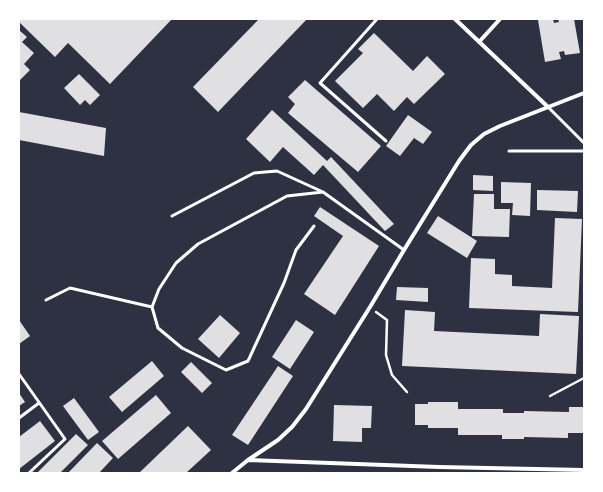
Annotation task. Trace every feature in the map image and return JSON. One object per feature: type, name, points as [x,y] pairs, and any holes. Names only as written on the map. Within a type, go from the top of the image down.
[{"type":"street","points":[[455,19],[548,107]]},
{"type":"street","points":[[479,42],[500,19]]},
{"type":"street","points":[[232,473],[248,460],[278,440],[297,421],[320,388],[459,161],[471,145],[484,134],[500,126],[584,93]]},
{"type":"street","points":[[248,460],[401,466],[584,470]]},
{"type":"lane","points":[[377,19],[320,83],[386,141]]},
{"type":"lane","points":[[548,107],[584,144]]},
{"type":"lane","points":[[509,151],[584,151]]},
{"type":"lane","points":[[172,216],[254,173],[277,171],[323,192],[404,250]]},
{"type":"lane","points":[[314,226],[296,250],[284,283],[248,361],[226,370],[182,348],[158,328],[152,307],[159,289],[176,263],[198,244],[287,196],[323,192]]},
{"type":"lane","points":[[46,300],[70,288],[152,307]]},
{"type":"lane","points":[[19,374],[65,439],[29,473]]},
{"type":"lane","points":[[19,418],[39,403]]},
{"type":"path","points":[[370,307],[387,320],[386,355],[392,375],[406,392]]},
{"type":"path","points":[[550,396],[584,378]]},
{"type":"building","points":[[19,19],[172,19],[110,84],[68,43],[55,57],[19,22]]},
{"type":"building","points":[[259,19],[307,19],[218,112],[193,87]]},
{"type":"building","points":[[553,19],[554,23],[559,22],[558,19],[574,19],[580,53],[565,55],[564,51],[559,52],[561,59],[545,62],[538,20]]},
{"type":"building","points":[[19,30],[27,37],[22,42],[34,53],[24,64],[30,70],[19,81]]},
{"type":"building","points":[[374,33],[413,71],[427,56],[445,74],[414,104],[407,97],[394,111],[377,94],[363,108],[335,81],[363,53],[358,49]]},
{"type":"building","points":[[79,74],[100,95],[90,105],[85,100],[80,105],[64,88]]},
{"type":"building","points":[[305,80],[381,146],[358,172],[288,113],[295,104],[288,97]]},
{"type":"building","points":[[272,110],[327,161],[331,157],[394,224],[385,231],[323,165],[314,175],[283,147],[270,162],[246,139]]},
{"type":"building","points":[[19,112],[106,128],[104,156],[19,140]]},
{"type":"building","points":[[408,115],[432,132],[423,144],[414,138],[400,156],[386,146]]},
{"type":"building","points":[[473,175],[493,176],[493,191],[473,190]]},
{"type":"building","points":[[501,182],[531,183],[530,216],[512,215],[513,203],[501,203]]},
{"type":"building","points":[[537,190],[578,191],[577,212],[537,210]]},
{"type":"building","points":[[474,194],[494,194],[494,209],[510,209],[509,237],[472,236]]},
{"type":"building","points":[[320,207],[379,246],[335,315],[304,294],[343,236],[314,216]]},
{"type":"building","points":[[438,216],[477,241],[467,258],[427,233]]},
{"type":"building","points":[[555,218],[582,219],[578,312],[469,308],[471,258],[495,259],[495,274],[512,275],[512,286],[552,288]]},
{"type":"building","points":[[397,287],[428,288],[428,302],[396,300]]},
{"type":"building","points":[[405,310],[435,312],[434,331],[539,336],[540,314],[579,316],[576,374],[402,366]]},
{"type":"building","points":[[220,315],[240,333],[219,358],[198,339]]},
{"type":"building","points":[[19,320],[30,336],[19,344]]},
{"type":"building","points":[[296,320],[314,332],[290,369],[272,357]]},
{"type":"building","points":[[152,361],[164,376],[122,412],[109,397]]},
{"type":"building","points":[[191,362],[212,383],[202,393],[181,372]]},
{"type":"building","points":[[278,366],[293,376],[248,445],[232,435]]},
{"type":"building","points":[[19,393],[25,402],[19,406]]},
{"type":"building","points":[[156,395],[171,413],[118,459],[102,441]]},
{"type":"building","points":[[74,398],[99,432],[88,440],[63,406]]},
{"type":"building","points":[[428,402],[458,402],[458,409],[503,409],[503,413],[524,413],[524,411],[569,412],[569,407],[584,407],[584,433],[568,433],[568,438],[524,437],[524,439],[502,439],[502,435],[458,435],[458,428],[428,428],[428,425],[415,425],[415,404],[428,404]]},
{"type":"building","points":[[334,405],[372,406],[371,428],[362,428],[362,442],[333,441]]},
{"type":"building","points":[[40,421],[55,441],[19,469],[19,437]]},
{"type":"building","points":[[188,426],[211,450],[186,473],[139,473]]},
{"type":"building","points":[[76,434],[88,445],[60,473],[37,473]]},
{"type":"building","points":[[97,443],[113,458],[99,473],[68,473]]}]
